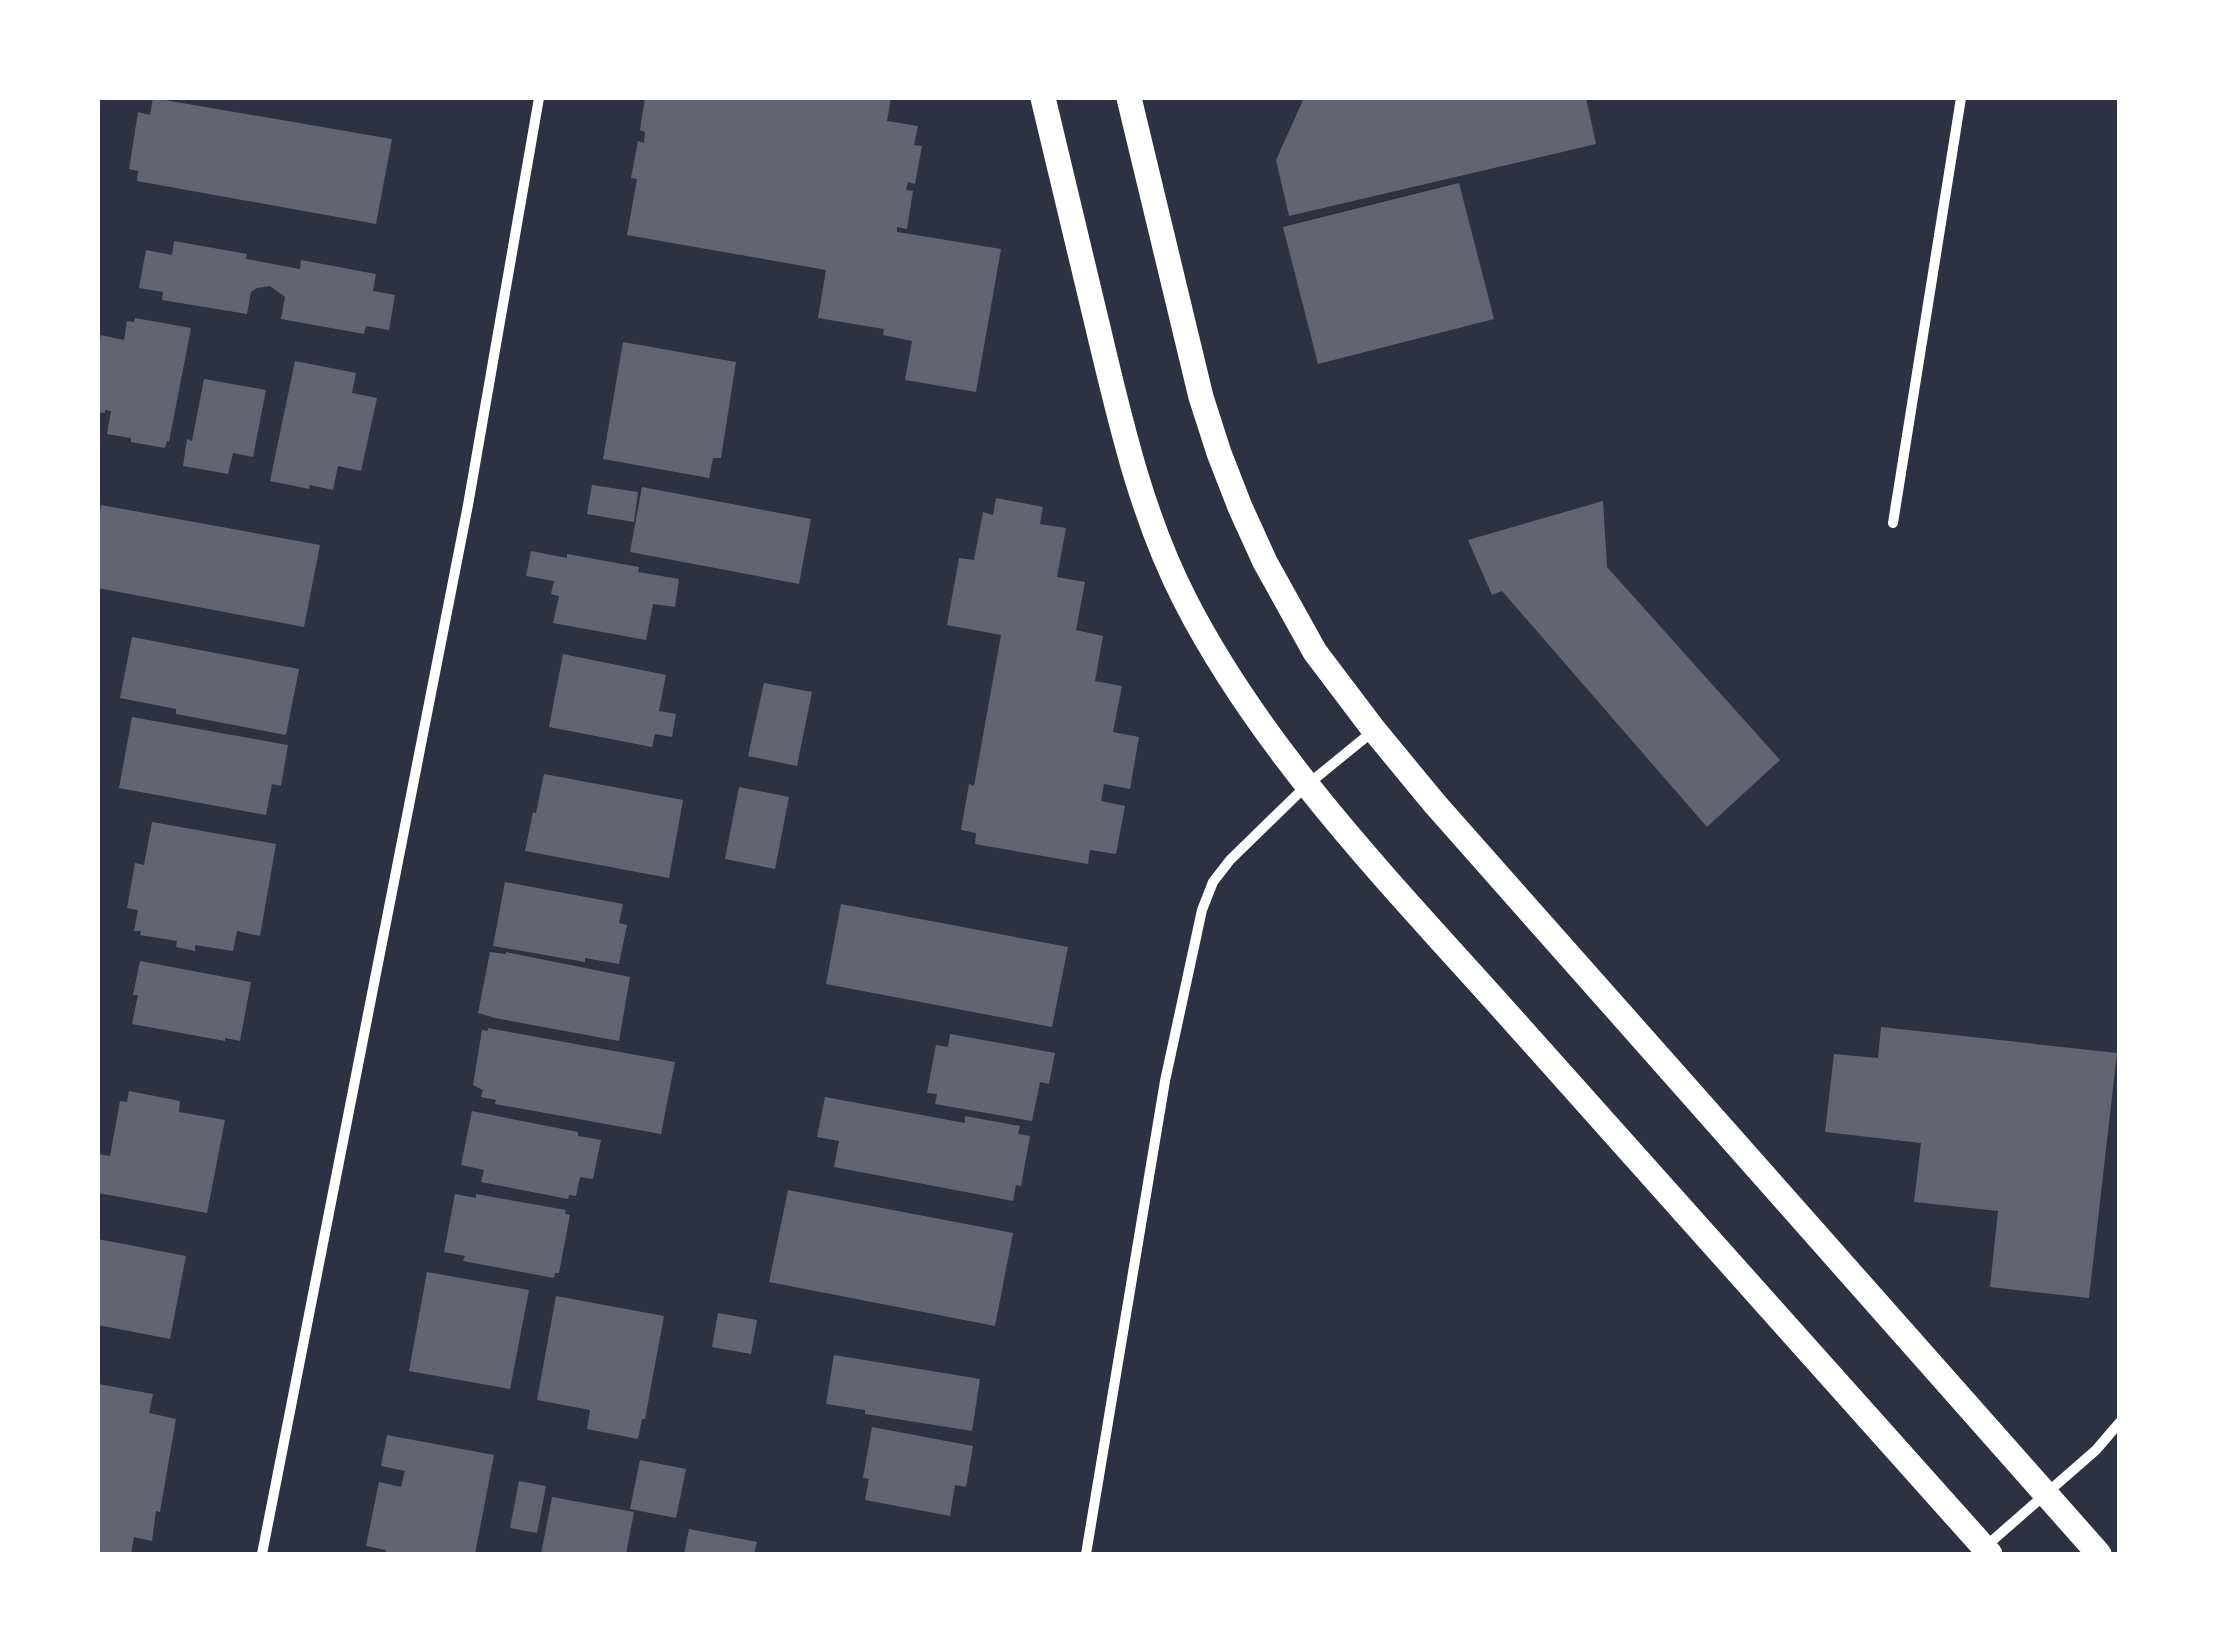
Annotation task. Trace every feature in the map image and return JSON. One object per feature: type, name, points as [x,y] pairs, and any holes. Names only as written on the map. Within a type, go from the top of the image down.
[{"type":"main road","points":[[1043,98],[1134,472],[1157,538],[1218,659],[1307,785],[1987,1551]]},
{"type":"main road","points":[[1129,98],[1201,397],[1219,453],[1253,535],[1315,652],[1435,804],[2099,1554]]},
{"type":"street","points":[[262,1554],[468,504],[539,98]]},
{"type":"street","points":[[1893,523],[1961,98]]},
{"type":"street","points":[[1086,1554],[1165,1081],[1202,910],[1213,882],[1230,860],[1307,785],[1374,730]]},
{"type":"street","points":[[1987,1551],[2096,1450],[2120,1422]]},
{"type":"building","points":[[153,98],[392,139],[376,224],[137,181],[138,171],[129,169],[138,112],[150,115]]},
{"type":"building","points":[[645,98],[891,98],[887,121],[918,126],[914,145],[922,146],[915,184],[908,182],[906,190],[913,191],[907,229],[897,227],[897,232],[1001,249],[976,392],[905,380],[912,341],[883,335],[884,329],[818,318],[826,270],[627,235],[637,179],[631,178],[638,141],[644,143],[645,132],[640,130]]},
{"type":"building","points":[[1304,98],[1586,98],[1596,144],[1289,216],[1276,160]]},
{"type":"building","points":[[1459,183],[1494,319],[1318,364],[1283,227]]},
{"type":"building","points":[[174,241],[247,254],[246,259],[300,269],[301,260],[376,274],[373,291],[395,295],[389,330],[366,326],[364,334],[281,319],[285,297],[270,286],[251,292],[247,314],[162,300],[163,292],[139,288],[146,250],[172,255]]},
{"type":"building","points":[[135,318],[191,328],[165,448],[107,434],[111,411],[98,412],[101,335],[124,340],[127,321],[134,322]]},
{"type":"building","points":[[623,342],[736,362],[721,458],[713,458],[709,478],[603,459]]},
{"type":"building","points":[[295,361],[356,373],[352,393],[377,398],[361,471],[338,466],[333,490],[270,481]]},
{"type":"building","points":[[204,379],[266,390],[253,457],[233,453],[228,474],[183,466]]},
{"type":"building","points":[[592,485],[638,492],[634,522],[587,514]]},
{"type":"building","points":[[642,487],[811,519],[799,584],[630,552]]},
{"type":"building","points":[[996,498],[1043,507],[1040,524],[1066,528],[1057,577],[1085,582],[1076,630],[1103,636],[1095,681],[1122,686],[1113,732],[1139,737],[1130,789],[1104,784],[1101,801],[1125,806],[1116,854],[1090,850],[1088,864],[975,844],[976,833],[961,830],[969,784],[974,786],[1001,635],[947,625],[959,558],[974,560],[983,512],[993,515]]},
{"type":"building","points":[[1603,501],[1607,567],[1780,760],[1707,827],[1502,591],[1492,595],[1468,540]]},
{"type":"building","points":[[101,505],[320,545],[304,627],[98,588]]},
{"type":"building","points":[[531,551],[639,567],[638,572],[679,579],[675,607],[653,604],[646,640],[553,623],[559,596],[551,594],[554,581],[526,576]]},
{"type":"building","points":[[132,637],[299,669],[286,735],[176,714],[176,709],[120,698]]},
{"type":"building","points":[[563,654],[666,675],[659,711],[676,714],[672,737],[655,734],[652,747],[549,727]]},
{"type":"building","points":[[764,683],[812,692],[797,766],[748,756]]},
{"type":"building","points":[[132,717],[288,745],[281,786],[272,784],[266,815],[119,788]]},
{"type":"building","points":[[544,774],[683,800],[669,878],[525,851]]},
{"type":"building","points":[[739,787],[789,797],[775,869],[725,859]]},
{"type":"building","points":[[152,822],[276,844],[260,936],[237,931],[233,951],[195,945],[195,951],[176,947],[177,941],[134,931],[138,910],[127,908],[135,863],[144,865]]},
{"type":"building","points":[[505,882],[623,904],[619,923],[627,925],[619,964],[493,946]]},
{"type":"building","points":[[841,904],[1068,947],[1052,1027],[826,984]]},
{"type":"building","points":[[490,952],[630,977],[619,1041],[478,1013]]},
{"type":"building","points":[[140,961],[251,982],[240,1041],[132,1024]]},
{"type":"building","points":[[1881,1027],[2117,1053],[2089,1298],[1990,1287],[1998,1211],[1914,1202],[1921,1143],[1825,1132],[1834,1054],[1878,1058]]},
{"type":"building","points":[[482,1030],[675,1062],[661,1134],[495,1104],[496,1100],[481,1097],[483,1090],[473,1085]]},
{"type":"building","points":[[950,1034],[1055,1053],[1049,1084],[1040,1082],[1032,1121],[935,1104],[937,1094],[927,1093],[936,1045],[948,1047]]},
{"type":"building","points":[[129,1091],[180,1101],[179,1112],[225,1120],[207,1213],[98,1193],[98,1154],[110,1156],[120,1101],[127,1102]]},
{"type":"building","points":[[825,1097],[965,1123],[965,1116],[1020,1126],[1018,1134],[1030,1136],[1021,1186],[1016,1185],[1013,1201],[834,1167],[839,1141],[817,1137]]},
{"type":"building","points":[[472,1111],[601,1140],[593,1179],[580,1177],[576,1196],[569,1195],[568,1199],[481,1182],[484,1170],[461,1165]]},
{"type":"building","points":[[788,1190],[1013,1233],[995,1326],[769,1282]]},
{"type":"building","points":[[455,1194],[566,1210],[565,1214],[570,1215],[559,1273],[554,1278],[463,1261],[465,1256],[444,1252]]},
{"type":"building","points":[[98,1239],[186,1256],[170,1339],[98,1325]]},
{"type":"building","points":[[427,1272],[529,1290],[510,1389],[409,1371]]},
{"type":"building","points":[[556,1296],[664,1316],[638,1439],[587,1429],[590,1410],[537,1400]]},
{"type":"building","points":[[718,1313],[757,1320],[751,1354],[712,1347]]},
{"type":"building","points":[[834,1355],[980,1379],[972,1431],[826,1404]]},
{"type":"building","points":[[98,1384],[153,1394],[149,1413],[176,1419],[152,1541],[134,1537],[131,1554],[98,1554]]},
{"type":"building","points":[[872,1427],[973,1446],[966,1487],[955,1485],[950,1516],[865,1500],[869,1479],[863,1478]]},
{"type":"building","points":[[387,1435],[494,1455],[475,1554],[385,1554],[386,1550],[366,1546],[379,1482],[401,1487],[405,1471],[381,1466]]},
{"type":"building","points":[[640,1460],[686,1469],[676,1518],[630,1509]]},
{"type":"building","points":[[519,1481],[546,1486],[537,1533],[510,1528]]},
{"type":"building","points":[[552,1497],[634,1512],[626,1554],[541,1554]]},
{"type":"building","points":[[689,1529],[757,1542],[754,1554],[684,1554]]}]
